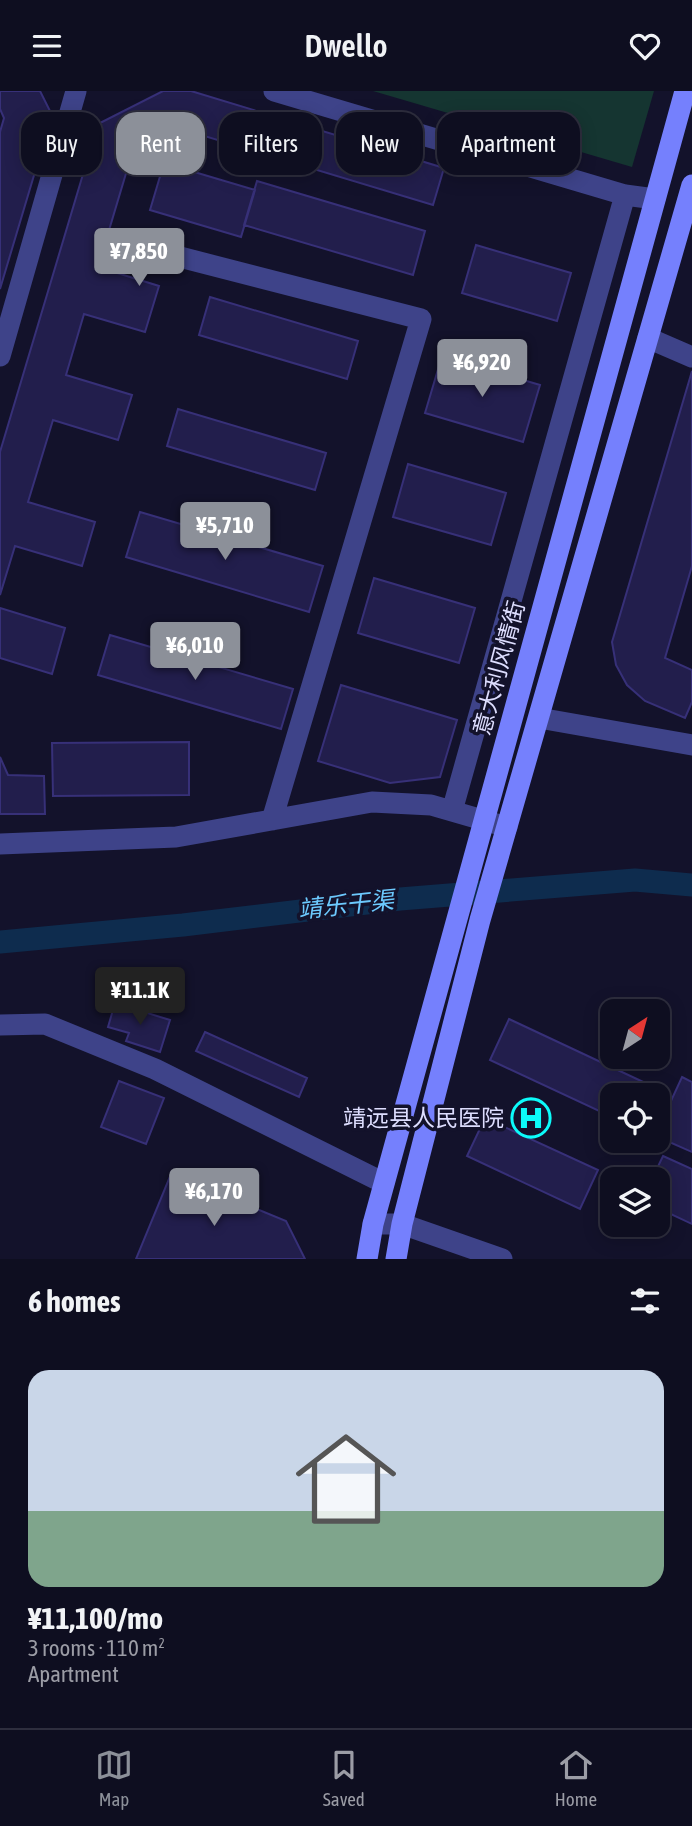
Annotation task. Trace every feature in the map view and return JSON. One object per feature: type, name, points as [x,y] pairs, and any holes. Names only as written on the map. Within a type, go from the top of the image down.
[{"type":"street","points":[[0,356],[76,91]]},
{"type":"street","points":[[274,91],[625,195],[655,199]]},
{"type":"street","name":"意大利风情街","points":[[367,1259],[384,1183],[685,91]]},
{"type":"street","points":[[396,1259],[402,1224],[480,920],[692,184]]},
{"type":"street","points":[[452,811],[625,195]]},
{"type":"street","points":[[176,256],[421,319],[272,820]]},
{"type":"street","points":[[648,338],[692,357]]},
{"type":"street","points":[[538,718],[692,745]]},
{"type":"street","points":[[0,844],[176,837],[372,802],[431,805],[507,827]]},
{"type":"street","points":[[0,1025],[45,1024],[155,1069],[384,1183]]},
{"type":"street","points":[[373,1224],[402,1224],[502,1259]]},
{"type":"green space","points":[[373,91],[654,91],[632,167],[580,152],[580,112],[445,112]]},
{"type":"building","points":[[0,91],[40,91],[50,112],[21,112],[21,175],[34,175],[0,289],[0,132],[4,118],[0,109]]},
{"type":"building","points":[[163,91],[191,91],[260,112],[219,112],[219,140],[205,136],[205,112],[122,112]]},
{"type":"building","points":[[116,115],[116,175],[126,175],[98,267],[159,286],[145,332],[84,314],[66,375],[132,395],[118,440],[53,420],[28,502],[95,522],[82,566],[15,546],[0,595],[0,452],[83,175],[102,175],[102,122]]},
{"type":"building","points":[[322,131],[336,135],[336,175],[423,175],[423,162],[437,166],[437,175],[442,175],[433,205],[322,171]]},
{"type":"building","points":[[160,175],[204,175],[255,190],[241,237],[150,210]]},
{"type":"building","points":[[257,181],[425,231],[413,275],[244,225]]},
{"type":"building","points":[[476,245],[571,273],[557,321],[462,293]]},
{"type":"building","points":[[210,297],[358,341],[347,379],[199,335]]},
{"type":"building","points":[[442,356],[540,385],[523,442],[425,413]]},
{"type":"building","points":[[692,371],[692,566],[665,658],[692,670],[692,702],[685,718],[645,701],[627,685],[616,665],[612,642]]},
{"type":"building","points":[[178,409],[326,453],[315,490],[167,446]]},
{"type":"building","points":[[408,464],[506,493],[491,545],[393,517]]},
{"type":"building","points":[[140,512],[323,566],[309,612],[126,557]]},
{"type":"building","points":[[374,578],[475,608],[459,663],[358,633]]},
{"type":"building","points":[[0,608],[65,628],[52,674],[0,658]]},
{"type":"building","points":[[110,635],[293,689],[281,729],[98,675]]},
{"type":"building","points":[[341,685],[457,720],[440,777],[390,783],[318,761]]},
{"type":"building","points":[[189,742],[189,795],[53,796],[52,743]]},
{"type":"building","points":[[0,757],[8,775],[44,776],[45,814],[0,814]]},
{"type":"building","points":[[115,1003],[170,1020],[160,1052],[126,1041],[129,1033],[108,1027]]},
{"type":"building","points":[[509,1019],[600,1062],[600,1069],[616,1069],[645,1083],[600,1083],[600,1111],[490,1060]]},
{"type":"building","points":[[205,1032],[307,1078],[299,1097],[196,1051]]},
{"type":"building","points":[[682,1077],[692,1082],[692,1152],[670,1142],[670,1103]]},
{"type":"building","points":[[119,1081],[164,1098],[146,1144],[101,1127]]},
{"type":"building","points":[[485,1118],[598,1170],[580,1209],[467,1156]]},
{"type":"building","points":[[663,1156],[692,1169],[692,1224],[670,1214],[670,1167],[658,1167]]},
{"type":"building","points":[[171,1174],[286,1221],[305,1259],[136,1259]]},
{"type":"waterway","name":"靖乐干渠","points":[[0,942],[183,925],[400,899],[635,880],[692,885]]},
{"type":"place","name":"靖远县人民医院","points":[[531,1118]]}]
